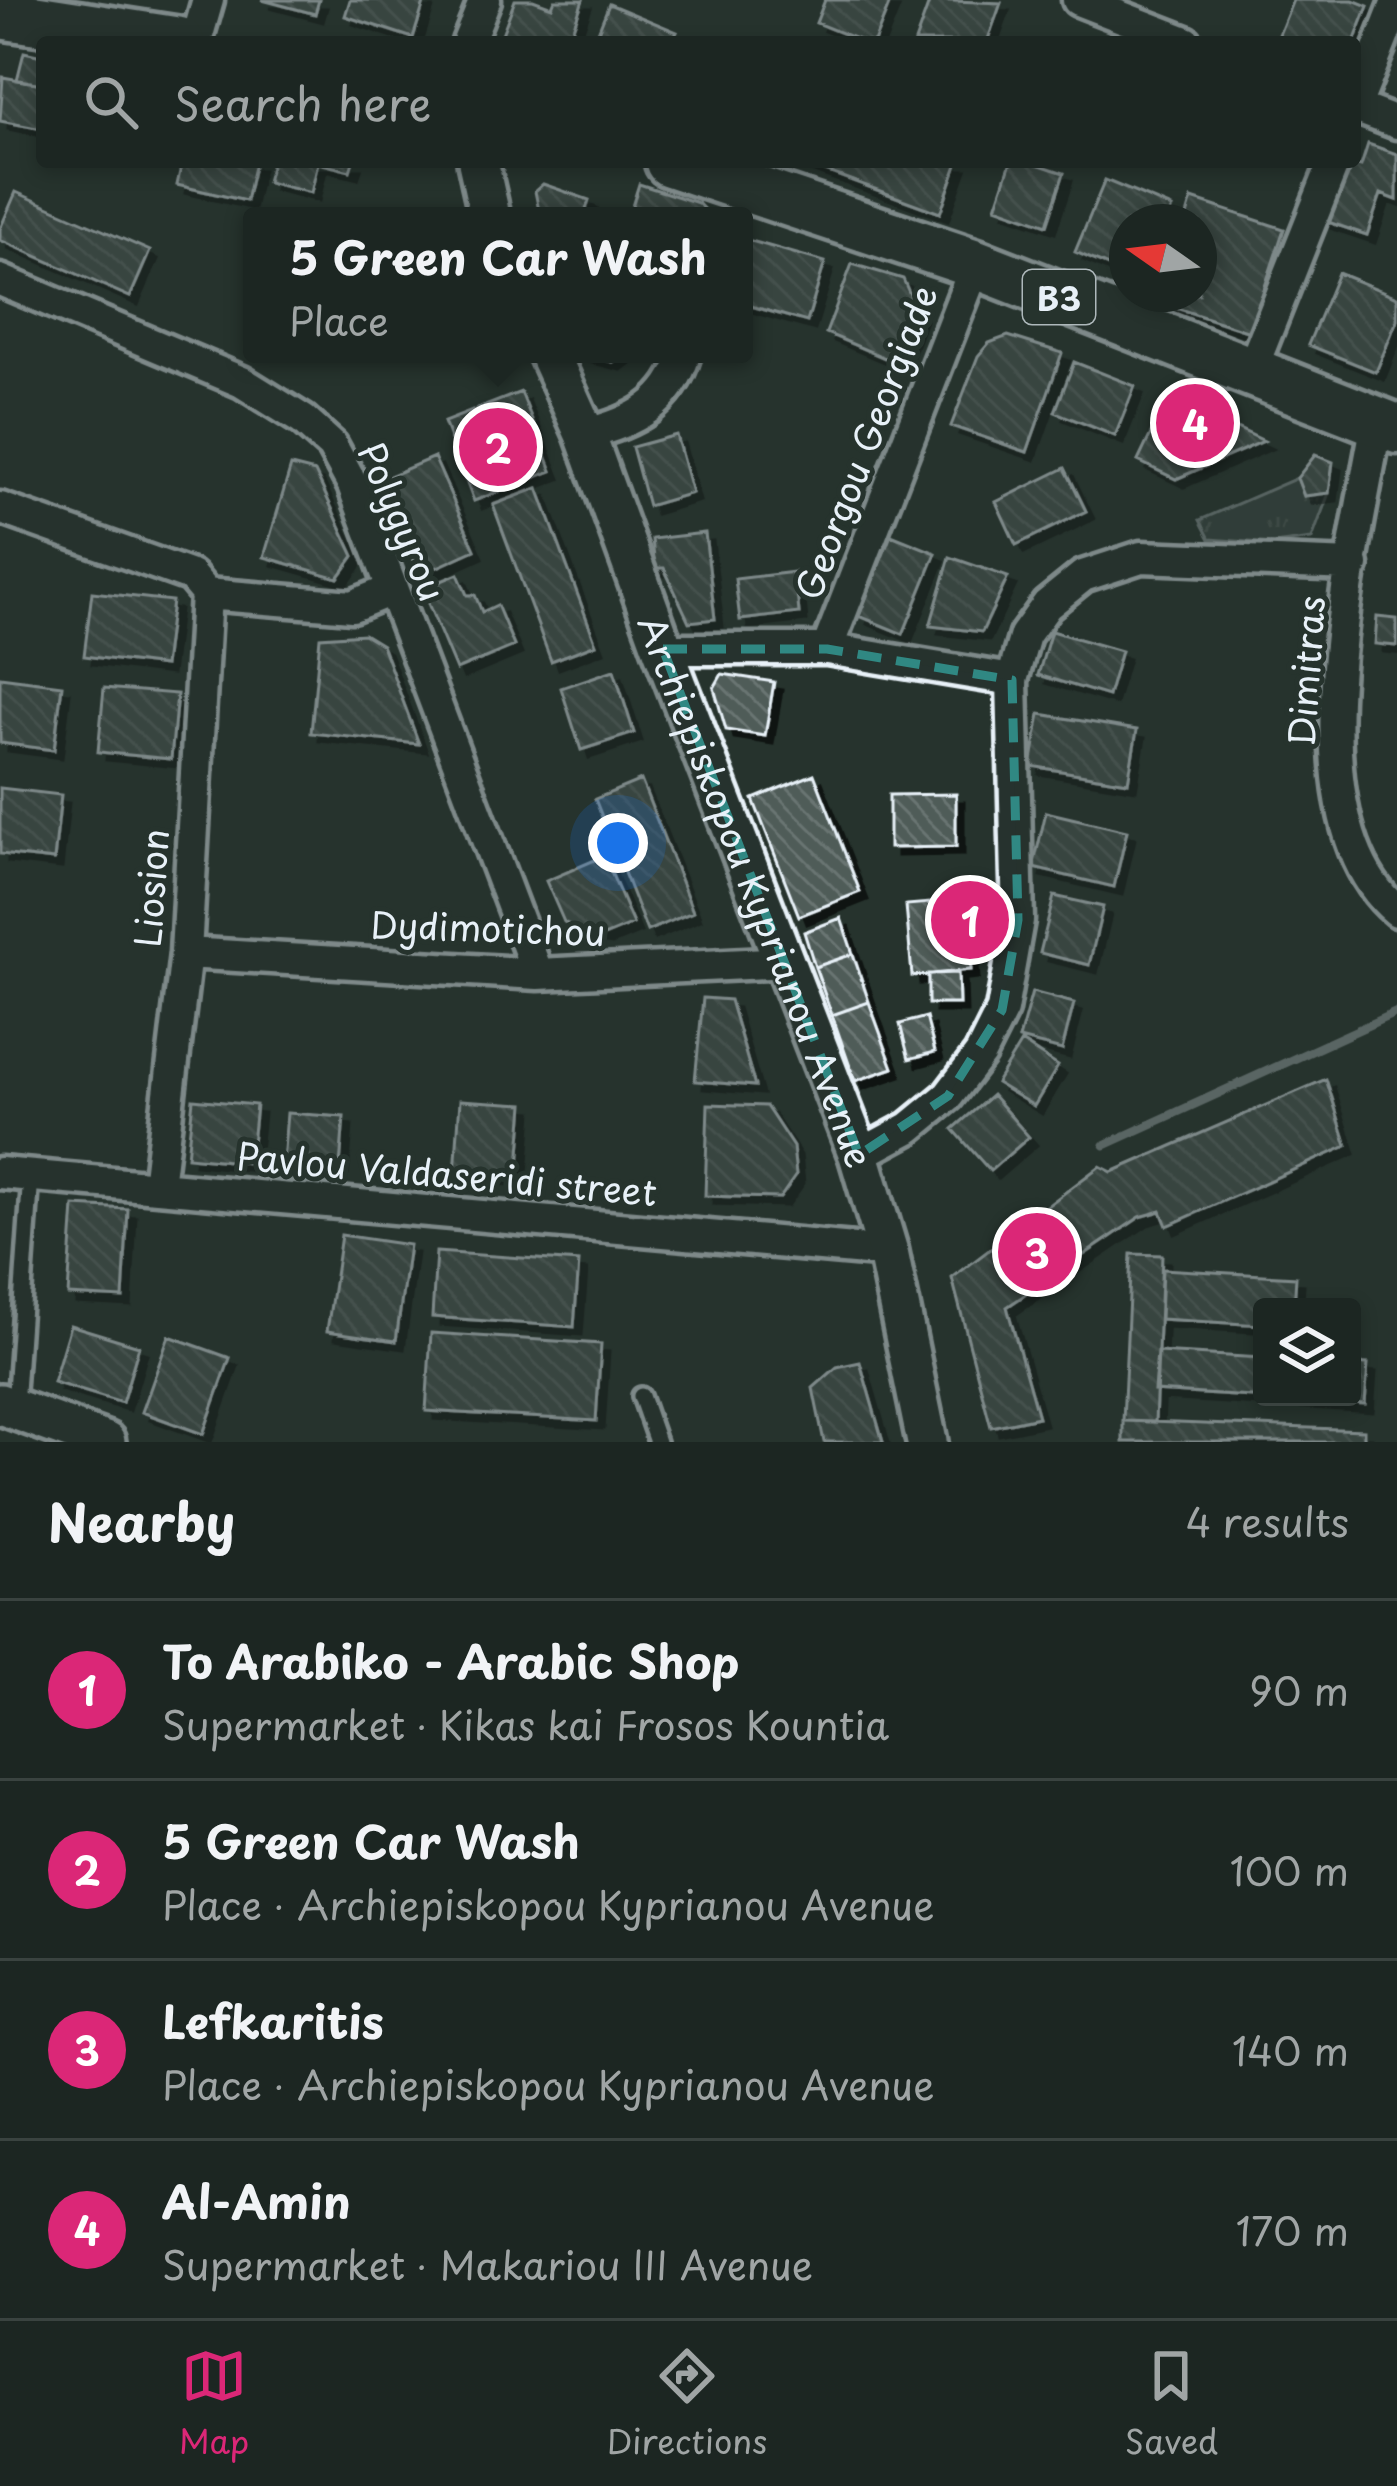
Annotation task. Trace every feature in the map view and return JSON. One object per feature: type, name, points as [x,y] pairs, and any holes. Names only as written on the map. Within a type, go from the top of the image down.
[{"type":"main road","points":[[0,14],[141,36]]},
{"type":"main road","name":"B3","points":[[680,168],[733,199],[976,264],[1387,425]]},
{"type":"street","points":[[198,36],[208,0]]},
{"type":"street","points":[[470,36],[485,0]]},
{"type":"street","points":[[1078,0],[1171,36]]},
{"type":"street","points":[[1361,93],[1397,2]]},
{"type":"street","points":[[1361,110],[1397,122]]},
{"type":"street","points":[[479,168],[488,207]]},
{"type":"street","points":[[1250,374],[1332,168]]},
{"type":"street","name":"Georgou Georgiade","points":[[827,649],[976,264]]},
{"type":"street","name":"Polygyrou","points":[[0,280],[242,382],[303,420],[332,446],[353,485],[538,974]]},
{"type":"street","name":"Archiepiskopou Kyprianou Avenue","points":[[553,363],[585,434],[663,649],[860,1155],[888,1252],[927,1442]]},
{"type":"street","points":[[585,434],[626,425],[656,404],[680,363]]},
{"type":"street","name":"Dimitras","points":[[1387,425],[1353,565],[1339,653],[1338,775],[1357,863],[1397,911]]},
{"type":"street","points":[[0,508],[191,576],[206,594],[352,606],[391,590]]},
{"type":"street","points":[[860,1155],[909,1128],[948,1096],[980,1054],[1003,1010],[1018,920],[1012,680],[1025,635],[1046,604],[1083,576],[1141,556],[1353,565]]},
{"type":"street","name":"Liosion","points":[[158,1186],[186,952],[206,594]]},
{"type":"street","points":[[663,649],[827,649],[1012,680]]},
{"type":"street","name":"Dydimotichou","points":[[186,952],[538,974],[788,962]]},
{"type":"street","name":"Pavlou Valdaseridi street","points":[[16,1174],[888,1252]]},
{"type":"street","points":[[7,1407],[105,1442]]},
{"type":"lane","points":[[7,1407],[21,1314],[16,1174]]},
{"type":"lane","points":[[0,1310],[21,1314]]},
{"type":"lane","points":[[641,1396],[657,1442]]},
{"type":"highlighted area","points":[[663,649],[827,649],[1012,680],[1018,920],[1002,1010],[948,1096],[859,1155]]},
{"type":"green space","points":[[1297,478],[1304,496],[1329,493],[1312,539],[1274,544],[1210,539],[1200,520]]},
{"type":"building","points":[[262,0],[319,0],[315,14]]},
{"type":"building","points":[[350,0],[425,0],[414,36],[345,16]]},
{"type":"building","points":[[515,0],[552,7],[555,0],[583,0],[570,36],[501,36]]},
{"type":"building","points":[[825,0],[891,0],[876,36],[849,36],[816,23]]},
{"type":"building","points":[[930,0],[1001,3],[989,36],[917,36]]},
{"type":"building","points":[[1293,0],[1353,0],[1368,6],[1356,36],[1278,36]]},
{"type":"building","points":[[609,4],[677,32],[675,36],[596,36]]},
{"type":"building","points":[[24,52],[36,55],[36,83],[17,80]]},
{"type":"building","points":[[3,77],[36,83],[36,128],[0,121]]},
{"type":"building","points":[[1368,144],[1397,154],[1397,200],[1381,194],[1367,235],[1322,220],[1340,168],[1361,166]]},
{"type":"building","points":[[181,168],[254,168],[246,201],[177,185]]},
{"type":"building","points":[[270,168],[317,168],[311,193],[267,182]]},
{"type":"building","points":[[817,168],[956,168],[940,213]]},
{"type":"building","points":[[1009,168],[1049,168],[1064,173],[1047,225],[996,207]]},
{"type":"building","points":[[1105,180],[1162,204],[1109,204],[1109,266],[1075,252]]},
{"type":"building","points":[[543,184],[589,200],[587,207],[538,207],[535,191]]},
{"type":"building","points":[[639,184],[702,207],[632,207]]},
{"type":"building","points":[[16,192],[150,251],[130,297],[0,240]]},
{"type":"building","points":[[1217,207],[1284,229],[1250,332],[1189,312],[1217,312]]},
{"type":"building","points":[[753,242],[825,262],[807,322],[753,307]]},
{"type":"building","points":[[852,264],[903,279],[918,313],[899,364],[826,333]]},
{"type":"building","points":[[1338,273],[1397,297],[1397,320],[1376,372],[1308,345]]},
{"type":"building","points":[[1008,336],[1062,353],[1027,452],[951,426],[978,356],[989,343]]},
{"type":"building","points":[[1074,362],[1135,386],[1115,436],[1055,412]]},
{"type":"building","points":[[521,392],[552,471],[474,501],[444,422]]},
{"type":"building","points":[[1169,396],[1264,441],[1176,479],[1138,461]]},
{"type":"building","points":[[676,435],[692,493],[648,506],[632,447]]},
{"type":"building","points":[[1315,455],[1333,462],[1329,493],[1304,496],[1297,478]]},
{"type":"building","points":[[434,457],[475,550],[420,575],[378,481]]},
{"type":"building","points":[[291,466],[315,472],[354,556],[338,578],[264,557]]},
{"type":"building","points":[[1065,468],[1086,511],[1016,545],[996,502]]},
{"type":"building","points":[[538,488],[596,644],[551,661],[493,505]]},
{"type":"building","points":[[705,533],[715,619],[689,622],[664,568],[655,568],[652,539]]},
{"type":"building","points":[[891,535],[936,553],[903,634],[859,616]]},
{"type":"building","points":[[950,557],[1008,577],[982,632],[930,626]]},
{"type":"building","points":[[795,572],[799,613],[740,620],[735,579]]},
{"type":"building","points":[[458,574],[467,595],[475,595],[482,612],[497,605],[514,646],[456,670],[422,589]]},
{"type":"building","points":[[92,592],[172,601],[164,666],[84,656]]},
{"type":"building","points":[[1377,617],[1397,619],[1397,646],[1375,644]]},
{"type":"building","points":[[1051,631],[1121,651],[1108,696],[1038,675]]},
{"type":"building","points":[[364,634],[382,645],[419,744],[311,733],[320,637]]},
{"type":"building","points":[[614,670],[634,733],[581,750],[561,688]]},
{"type":"building","points":[[722,674],[774,682],[765,736],[726,730],[714,688]]},
{"type":"building","points":[[0,677],[62,685],[54,750],[0,743]]},
{"type":"building","points":[[104,688],[177,694],[171,759],[98,752]]},
{"type":"building","points":[[1040,714],[1137,730],[1128,782],[1031,766]]},
{"type":"building","points":[[814,774],[860,892],[799,916],[753,799]]},
{"type":"building","points":[[641,780],[693,912],[647,931],[595,799]]},
{"type":"building","points":[[0,788],[61,795],[54,860],[0,854]]},
{"type":"building","points":[[956,794],[956,847],[889,848],[889,795]]},
{"type":"building","points":[[1046,812],[1127,831],[1114,887],[1033,868]]},
{"type":"building","points":[[604,856],[633,924],[604,936],[584,933],[564,922],[546,881]]},
{"type":"building","points":[[1054,896],[1103,907],[1089,965],[1040,953]]},
{"type":"building","points":[[965,900],[971,970],[912,976],[906,905]]},
{"type":"building","points":[[841,918],[853,954],[815,967],[804,932]]},
{"type":"building","points":[[853,954],[869,1002],[832,1015],[815,967]]},
{"type":"building","points":[[958,973],[959,1004],[928,1004],[928,974]]},
{"type":"building","points":[[1032,992],[1074,1003],[1062,1050],[1019,1039]]},
{"type":"building","points":[[703,998],[730,1000],[755,1086],[695,1081]]},
{"type":"building","points":[[869,1002],[893,1068],[855,1081],[832,1015]]},
{"type":"building","points":[[926,1017],[935,1052],[909,1059],[900,1024]]},
{"type":"building","points":[[1021,1042],[1058,1066],[1034,1106],[996,1083]]},
{"type":"building","points":[[1326,1079],[1347,1146],[1167,1226],[1161,1211],[1140,1217],[1007,1307],[1038,1417],[991,1427],[952,1278],[1100,1166],[1112,1172]]},
{"type":"building","points":[[992,1095],[1029,1137],[990,1171],[953,1129]]},
{"type":"building","points":[[193,1099],[256,1105],[250,1163],[187,1157]]},
{"type":"building","points":[[460,1100],[524,1104],[518,1178],[455,1174]]},
{"type":"building","points":[[708,1104],[766,1106],[793,1147],[796,1175],[780,1198],[705,1196]]},
{"type":"building","points":[[287,1113],[344,1117],[340,1166],[283,1162]]},
{"type":"building","points":[[74,1206],[128,1209],[123,1298],[68,1295]]},
{"type":"building","points":[[341,1235],[409,1245],[396,1341],[327,1331]]},
{"type":"building","points":[[436,1252],[579,1262],[574,1327],[432,1317]]},
{"type":"building","points":[[1131,1254],[1162,1255],[1155,1422],[1123,1421]]},
{"type":"building","points":[[1162,1269],[1296,1277],[1295,1298],[1253,1298],[1253,1324],[1160,1319]]},
{"type":"building","points":[[70,1325],[139,1346],[122,1403],[53,1382]]},
{"type":"building","points":[[431,1333],[601,1344],[596,1421],[426,1411]]},
{"type":"building","points":[[169,1336],[230,1358],[203,1434],[142,1412]]},
{"type":"building","points":[[1157,1352],[1253,1357],[1253,1397],[1154,1391]]},
{"type":"building","points":[[860,1362],[883,1442],[824,1442],[813,1388],[837,1367]]},
{"type":"building","points":[[1361,1364],[1368,1364],[1365,1404],[1361,1404]]},
{"type":"building","points":[[1123,1421],[1364,1430],[1364,1442],[1123,1442]]},
{"type":"waterway","points":[[1105,1145],[1397,1012]]},
{"type":"place","name":"Al-Amin","points":[[1195,423]]},
{"type":"place","name":"5 Green Car Wash","points":[[498,447]]},
{"type":"place","name":"To Arabiko - Arabic Shop","points":[[970,920]]},
{"type":"place","name":"Lefkaritis","points":[[1037,1252]]}]
